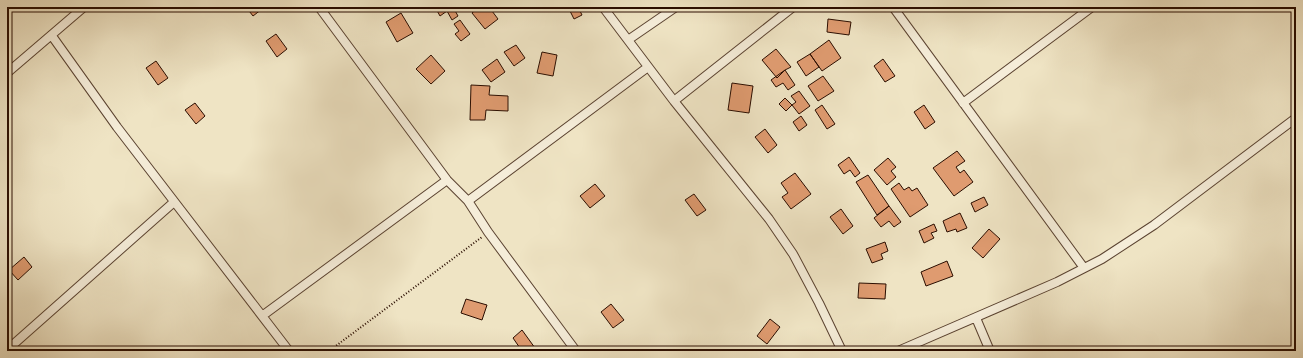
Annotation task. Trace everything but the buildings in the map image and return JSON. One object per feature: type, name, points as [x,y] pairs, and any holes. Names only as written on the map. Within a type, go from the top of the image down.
[{"type":"street","points":[[7,73],[84,7]]},
{"type":"street","points":[[319,7],[447,180],[468,201],[488,232],[576,351]]},
{"type":"street","points":[[603,7],[674,101],[769,219],[793,254],[842,351]]},
{"type":"street","points":[[628,40],[676,7]]},
{"type":"street","points":[[674,101],[793,7]]},
{"type":"street","points":[[893,7],[1084,268]]},
{"type":"street","points":[[963,103],[1092,7]]},
{"type":"street","points":[[52,36],[174,202],[289,351]]},
{"type":"street","points":[[468,201],[648,67]]},
{"type":"street","points":[[898,351],[1057,282],[1108,256],[1154,225],[1296,118]]},
{"type":"street","points":[[262,316],[447,180]]},
{"type":"street","points":[[7,350],[174,202]]},
{"type":"street","points":[[976,318],[990,351]]},
{"type":"path","points":[[329,351],[488,232]]}]
